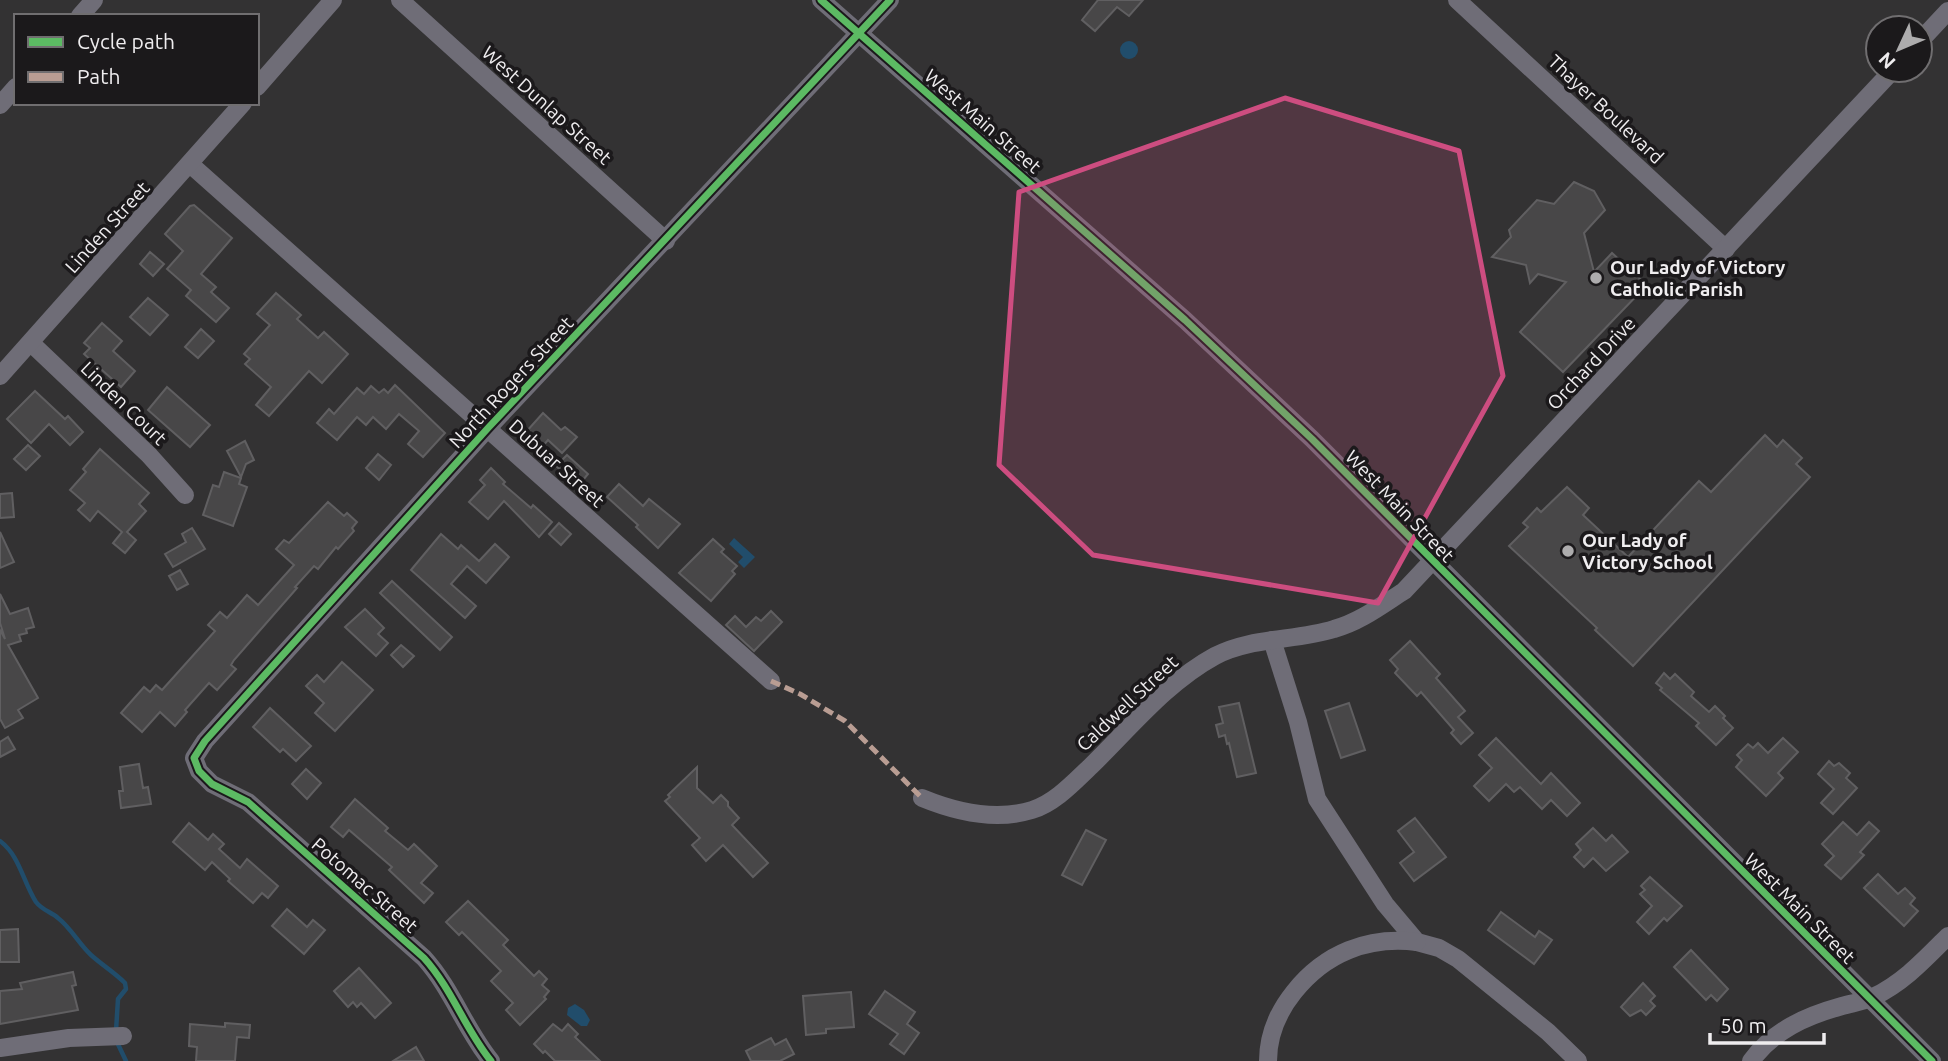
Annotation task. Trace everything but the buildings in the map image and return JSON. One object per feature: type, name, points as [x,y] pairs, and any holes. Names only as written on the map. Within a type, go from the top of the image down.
[{"type":"street","points":[[82,14],[94,0]]},
{"type":"street","points":[[259,85],[333,0]]},
{"type":"street","name":"West Dunlap Street","points":[[400,0],[666,241]]},
{"type":"street","name":"West Main Street","points":[[821,0],[1229,360],[1312,439],[1932,1061]]},
{"type":"street","name":"North Rogers Street","points":[[194,758],[205,741],[488,428],[890,0]]},
{"type":"street","name":"Thayer Boulevard","points":[[1457,0],[1726,249]]},
{"type":"street","points":[[1934,26],[1948,11]]},
{"type":"street","name":"Orchard Drive","points":[[1433,562],[1881,84]]},
{"type":"street","points":[[0,105],[14,90]]},
{"type":"street","name":"Linden Street","points":[[0,376],[241,105]]},
{"type":"street","name":"Dubuar Street","points":[[190,164],[771,681]]},
{"type":"street","name":"Linden Court","points":[[31,344],[149,455],[185,495]]},
{"type":"street","name":"Caldwell Street","points":[[922,798],[944,807],[989,815],[1032,810],[1056,797],[1072,784],[1189,672],[1217,655],[1235,648],[1319,633],[1351,623],[1405,591],[1433,562]]},
{"type":"street","points":[[1272,640],[1298,722],[1312,786],[1322,811],[1385,904],[1418,942]]},
{"type":"street","name":"Potomac Street","points":[[194,758],[199,771],[212,784],[248,802],[424,958],[446,986],[472,1035],[491,1061]]},
{"type":"street","points":[[1751,1061],[1777,1035],[1799,1021],[1814,1014],[1870,999],[1896,985],[1948,936]]},
{"type":"street","points":[[1268,1061],[1270,1040],[1280,1012],[1302,982],[1315,969],[1339,954],[1385,940],[1418,942],[1439,948],[1458,959],[1548,1032],[1578,1061]]},
{"type":"street","points":[[0,1048],[69,1038],[114,1036]]},
{"type":"highlighted area","points":[[1285,98],[1459,151],[1503,376],[1378,603],[1093,555],[999,465],[1019,192]]},
{"type":"water","points":[[1125,41],[1133,41],[1138,50],[1136,57],[1125,59],[1120,54],[1120,46]]},
{"type":"water","points":[[734,538],[755,557],[744,568],[738,562],[743,557],[729,544]]},
{"type":"water","points":[[575,1004],[584,1010],[590,1020],[587,1026],[581,1026],[567,1015],[568,1008]]},
{"type":"waterway","points":[[0,841],[12,854],[38,905],[63,922],[91,955],[125,983],[126,989],[118,999],[116,1031]]},
{"type":"waterway","points":[[116,1040],[126,1061]]},
{"type":"marked path","points":[[771,681],[800,694],[845,721],[922,798]]},
{"type":"cycle path","points":[[821,0],[1185,320],[1312,439],[1932,1061]]},
{"type":"cycle path","points":[[491,1061],[443,983],[424,958],[248,802],[212,784],[199,771],[194,758],[205,741],[488,428],[890,0]]},
{"type":"place","name":"Our Lady of Victory Catholic Parish","points":[[1596,278]]},
{"type":"place","name":"Our Lady of Victory School","points":[[1568,551]]}]
